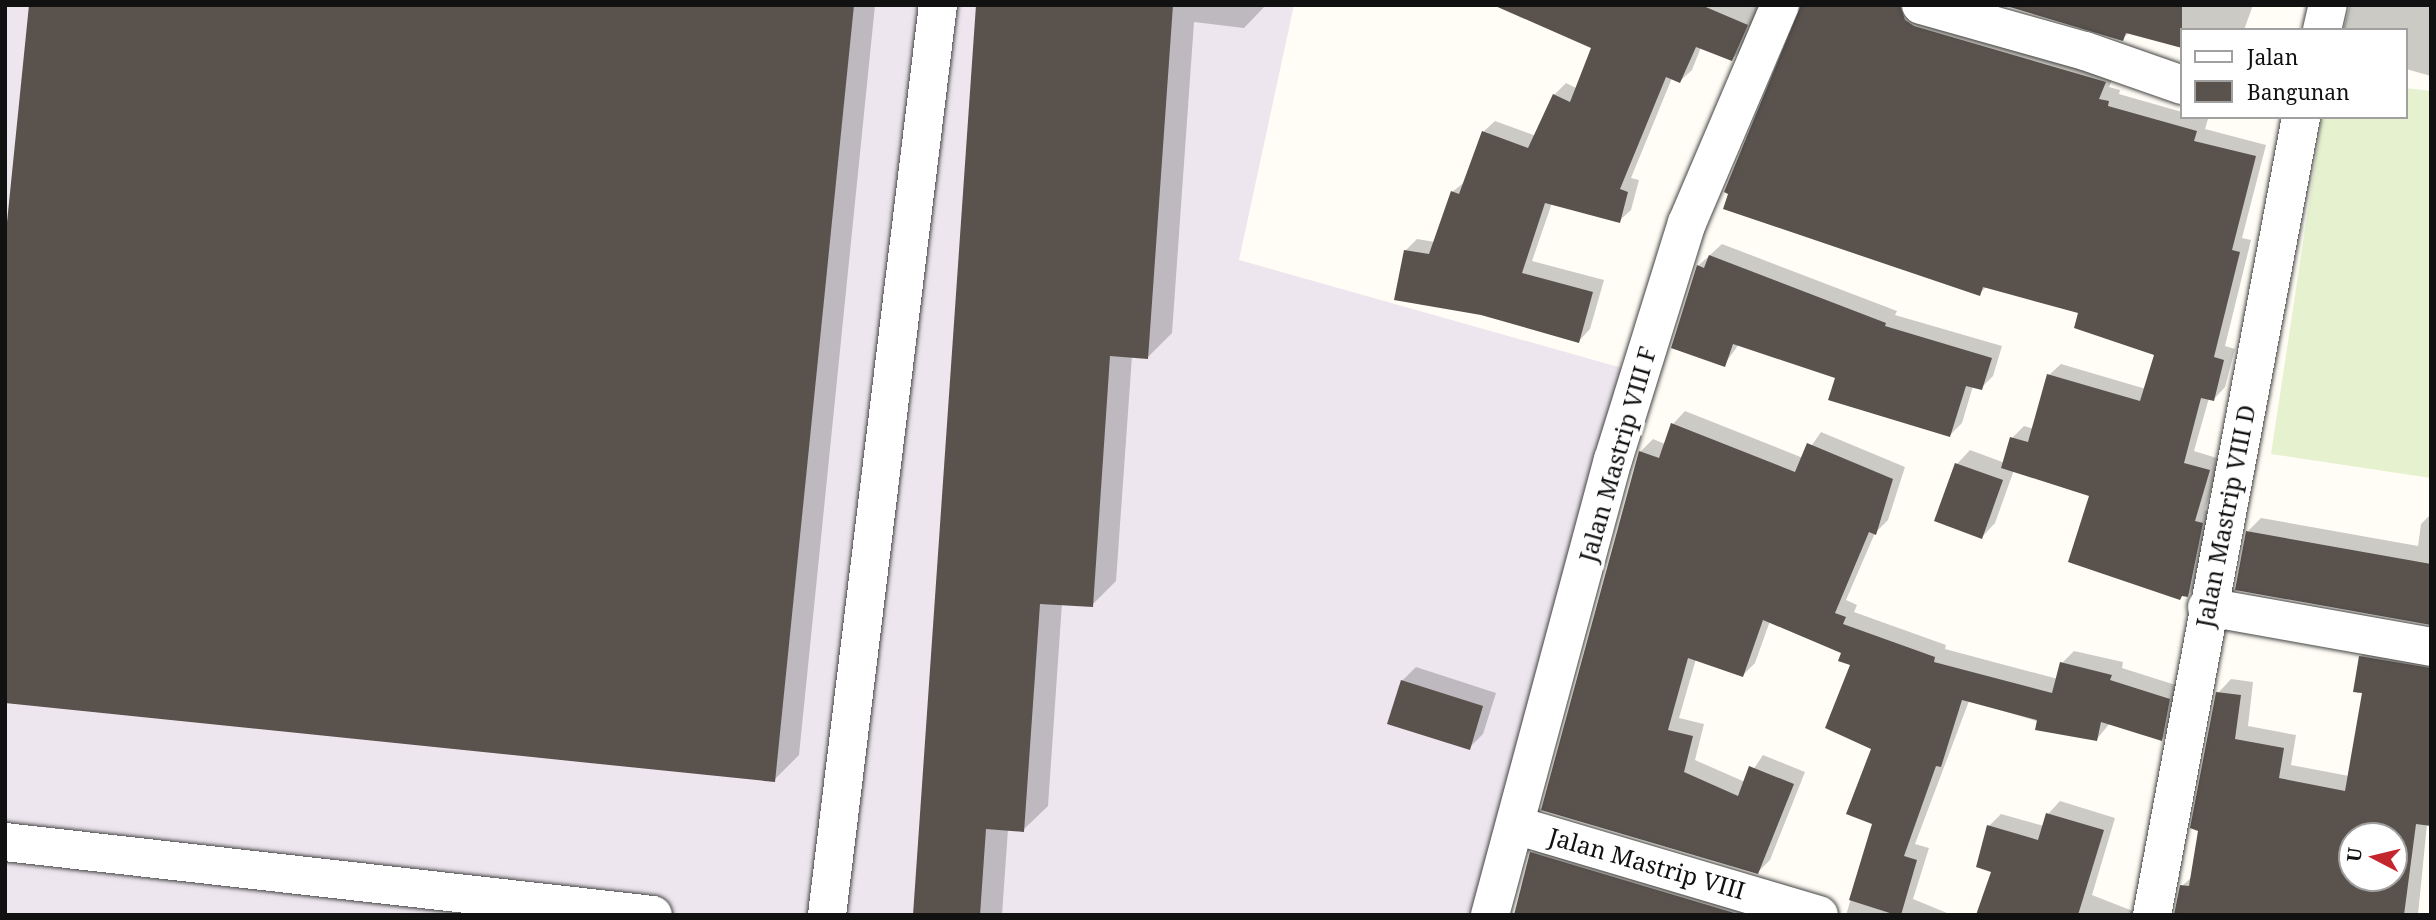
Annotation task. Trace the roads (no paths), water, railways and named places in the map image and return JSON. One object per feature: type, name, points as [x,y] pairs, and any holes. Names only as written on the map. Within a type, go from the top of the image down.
[{"type":"street","points":[[827,915],[938,5]]},
{"type":"street","name":"Jalan Mastrip VIII F","points":[[1490,915],[1613,460],[1687,223],[1780,5]]},
{"type":"street","points":[[1922,5],[2085,51],[2180,84]]},
{"type":"street","points":[[2322,28],[2328,5]]},
{"type":"street","name":"Jalan Mastrip VIII D","points":[[2152,915],[2291,120]]},
{"type":"street","points":[[2207,607],[2431,647]]},
{"type":"street","name":"Jalan Mastrip VIII","points":[[1515,825],[1819,915]]},
{"type":"street","points":[[5,842],[653,915]]}]
